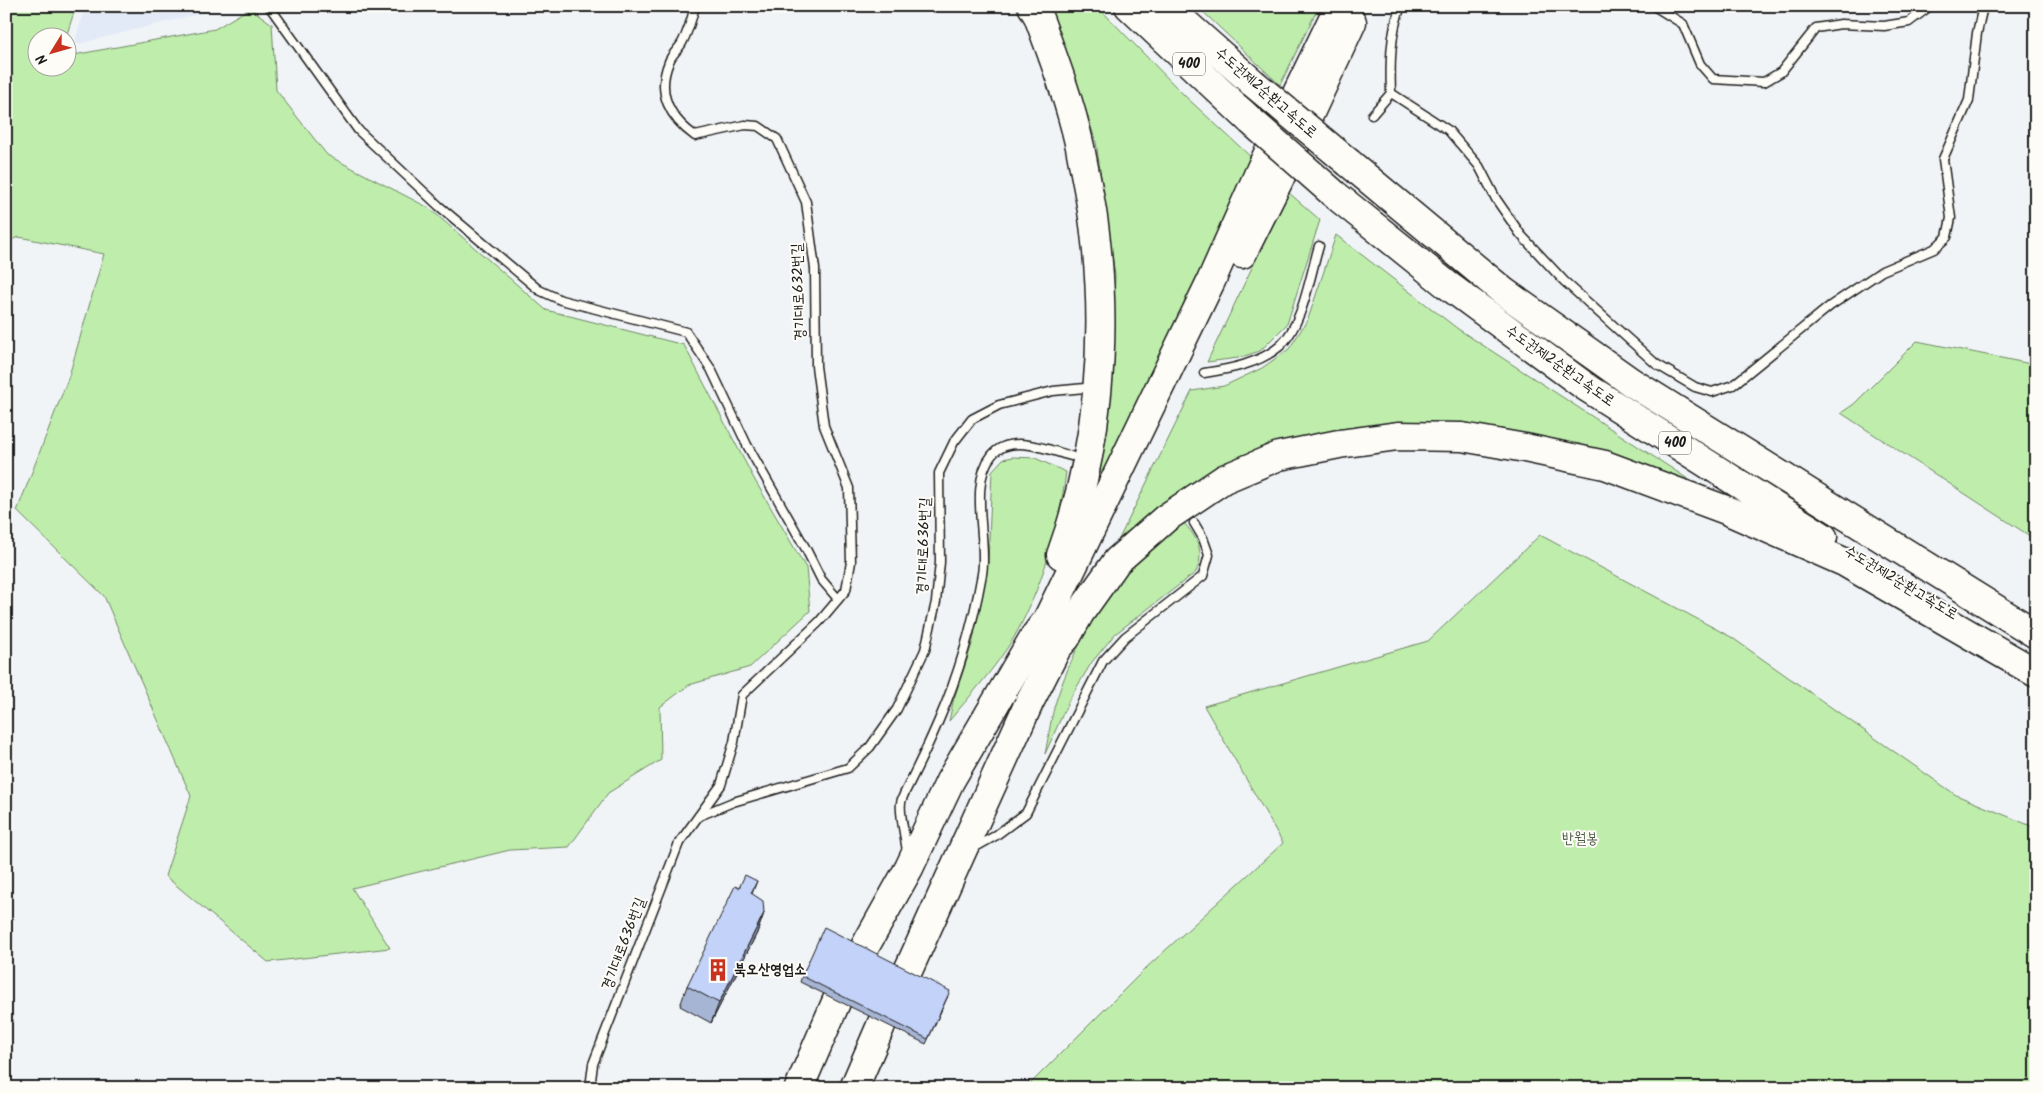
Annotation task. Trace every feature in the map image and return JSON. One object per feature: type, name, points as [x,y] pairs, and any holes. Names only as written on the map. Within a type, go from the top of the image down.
[{"type":"highway","points":[[1032,6],[1038,16],[1064,87],[1079,145],[1095,232],[1101,331],[1095,420],[1071,526],[1038,617],[1046,642]]},
{"type":"highway","name":"수도권제2순환고속도로","points":[[1128,6],[1250,121],[1334,194],[1446,284],[1586,387],[1807,528],[2036,663]]},
{"type":"highway","name":"수도권제2순환고속도로","points":[[1166,6],[1254,83],[1504,292],[1631,382],[2036,634]]},
{"type":"highway","points":[[906,974],[1030,703],[1046,642],[1047,620],[1211,281],[1262,166],[1339,6]]},
{"type":"highway","points":[[862,952],[909,868],[950,781],[1046,642],[1058,633],[1278,182],[1358,6]]},
{"type":"highway","points":[[1046,642],[1066,638],[1080,613],[1117,561],[1166,518],[1224,478],[1279,456],[1339,444],[1398,436],[1453,437],[1525,448],[1605,465],[1726,510],[1844,562],[2036,673]]},
{"type":"highway","points":[[799,1088],[838,1000]]},
{"type":"highway","points":[[854,1088],[882,1022]]},
{"type":"lane","points":[[269,6],[358,130],[438,206],[539,290],[561,300],[686,332],[711,369],[747,445],[806,549],[821,580],[838,599]]},
{"type":"lane","name":"경기대로632번길","points":[[695,6],[682,43],[669,61],[663,83],[671,113],[684,128],[695,136],[745,125],[758,126],[777,139],[806,202],[815,269],[816,366],[824,426],[849,488],[851,562]]},
{"type":"lane","points":[[1372,115],[1390,93],[1390,62],[1401,6]]},
{"type":"lane","points":[[1654,6],[1683,24],[1700,64],[1713,79],[1764,82],[1781,72],[1816,28],[1842,24],[1884,26],[1910,22],[1930,6]]},
{"type":"lane","points":[[1390,93],[1448,130],[1478,166],[1496,199],[1521,235],[1564,282],[1656,364],[1696,387],[1712,392],[1732,385],[1830,306],[1882,270],[1934,249],[1947,237],[1951,218],[1943,160],[1969,100],[1977,33],[1983,6]]},
{"type":"lane","points":[[1204,373],[1235,368],[1260,358],[1280,345],[1297,322],[1319,246]]},
{"type":"lane","name":"경기대로636번길","points":[[697,816],[733,802],[848,768],[870,747],[897,709],[925,650],[936,602],[940,562],[939,473],[954,442],[972,419],[999,405],[1053,391],[1085,388]]},
{"type":"lane","points":[[909,868],[900,804],[940,718],[961,660],[982,573],[980,491],[985,470],[992,455],[1004,447],[1019,444],[1071,456]]},
{"type":"lane","points":[[959,856],[996,836],[1026,813],[1103,661],[1125,637],[1204,576],[1209,555],[1203,538],[1194,523]]},
{"type":"lane","name":"경기대로636번길","points":[[590,1088],[593,1064],[679,843],[721,785],[734,742],[742,695],[819,622],[846,590],[851,562]]},
{"type":"shaded area","points":[[85,6],[218,6],[214,10],[78,44],[78,31]]},
{"type":"green space","points":[[6,6],[76,6],[69,28],[28,28],[28,78],[78,78],[78,54],[215,29],[250,8],[272,24],[276,90],[327,155],[429,208],[546,310],[684,345],[753,477],[806,568],[810,611],[750,667],[689,685],[660,707],[661,760],[608,793],[569,847],[510,850],[352,888],[390,948],[268,962],[165,876],[191,796],[104,596],[17,511],[69,376],[104,254],[19,237],[6,242]]},
{"type":"green space","points":[[1045,6],[1097,6],[1185,96],[1252,158],[1138,403],[1094,491],[1111,370],[1115,275],[1096,142],[1063,44]]},
{"type":"green space","points":[[1197,6],[1319,6],[1280,85]]},
{"type":"green space","points":[[2036,97],[2036,196],[2030,194]]},
{"type":"green space","points":[[1288,192],[1320,220],[1287,324],[1260,351],[1238,358],[1207,362]]},
{"type":"green space","points":[[1336,235],[1458,329],[1694,483],[1627,460],[1532,438],[1295,443],[1112,553],[1192,391],[1224,386],[1262,368],[1289,349],[1308,319]]},
{"type":"green space","points":[[1917,341],[2036,365],[2036,540],[1841,413],[1854,404]]},
{"type":"green space","points":[[1013,457],[1035,458],[1066,472],[1054,537],[1033,600],[1013,639],[991,671],[949,721],[953,702],[973,641],[988,563],[992,471],[1003,459]]},
{"type":"green space","points":[[1183,522],[1193,534],[1200,552],[1199,565],[1196,572],[1115,634],[1092,662],[1069,700],[1045,754],[1057,698],[1064,678],[1094,616],[1106,597],[1134,562],[1150,547]]},
{"type":"green space","name":"반월봉","points":[[1540,535],[1731,637],[1956,795],[2036,828],[2036,1088],[1026,1088],[1146,968],[1283,843],[1204,706],[1428,641]]},
{"type":"building","name":"북오산영업소","points":[[745,875],[757,881],[751,893],[763,901],[764,913],[719,1003],[687,986],[735,886],[739,888]]},
{"type":"building","points":[[824,927],[950,991],[928,1039],[802,976]]},
{"type":"place","name":"북오산영업소","points":[[718,970]]}]
